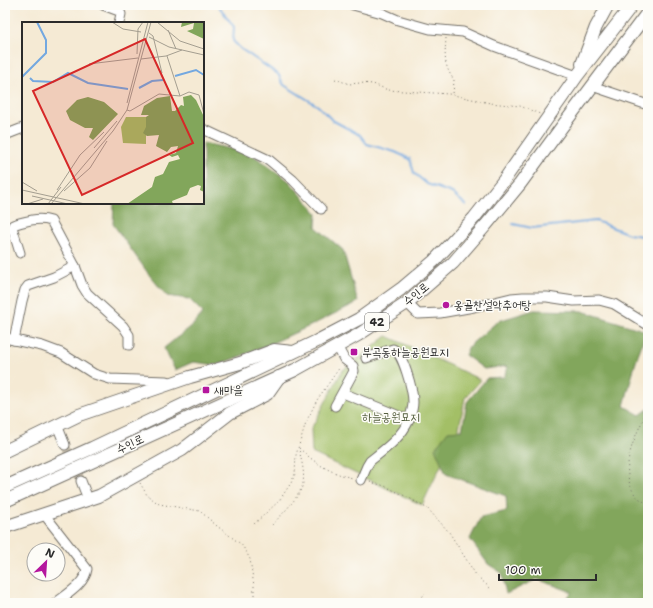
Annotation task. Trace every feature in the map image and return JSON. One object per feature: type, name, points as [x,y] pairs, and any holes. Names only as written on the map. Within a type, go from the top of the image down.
[{"type":"main road","points":[[577,76],[596,27],[608,5]]},
{"type":"main road","name":"수인로","points":[[5,486],[92,448],[359,319],[401,288],[434,262],[474,218],[504,180],[577,76],[632,5]]},
{"type":"main road","name":"수인로","points":[[5,501],[294,370],[358,335],[407,303],[453,263],[520,184],[648,12]]},
{"type":"main road","points":[[5,452],[79,415],[174,383],[240,363],[274,350],[293,352]]},
{"type":"main road","points":[[5,527],[99,496],[182,450],[230,413],[267,394],[280,376]]},
{"type":"street","points":[[103,5],[119,11],[121,14],[119,22]]},
{"type":"street","points":[[353,5],[430,29],[463,32],[494,46],[577,76]]},
{"type":"street","points":[[592,86],[648,105]]},
{"type":"street","points":[[5,135],[22,128]]},
{"type":"street","points":[[204,129],[238,144],[269,160],[293,180],[321,209]]},
{"type":"street","points":[[20,253],[12,227],[13,225],[28,220],[45,219],[51,221],[75,266],[82,285],[87,293],[103,306],[126,330],[129,335],[129,345]]},
{"type":"street","points":[[75,266],[54,277],[28,286],[25,290],[9,339],[42,346],[61,353],[94,374],[110,379],[166,380],[174,383]]},
{"type":"street","points":[[407,303],[418,314],[440,313],[511,298],[523,297],[547,297],[574,301],[599,300],[614,304],[648,325]]},
{"type":"street","points":[[335,406],[354,371],[352,366],[344,359],[338,346]]},
{"type":"street","points":[[361,480],[370,461],[405,430],[412,410],[412,393],[410,382],[398,351],[396,349],[389,350],[366,358]]},
{"type":"street","points":[[343,392],[409,420]]},
{"type":"street","points":[[57,425],[65,444]]},
{"type":"street","points":[[81,481],[88,499]]},
{"type":"street","points":[[44,514],[87,570],[86,576],[80,584],[56,603]]},
{"type":"path","points":[[447,31],[444,59],[454,80],[453,95]]},
{"type":"path","points":[[336,79],[349,84],[373,84],[388,90],[453,95],[490,103],[520,106],[548,117]]},
{"type":"path","points":[[254,524],[279,501],[291,483],[295,474],[296,455],[306,422],[344,359]]},
{"type":"path","points":[[648,410],[634,438],[627,467],[627,478],[634,494],[648,505]]},
{"type":"path","points":[[299,448],[325,469],[344,476],[385,486],[428,509],[449,532],[476,575],[491,589]]},
{"type":"path","points":[[272,525],[298,494],[303,484],[303,469],[299,448]]},
{"type":"path","points":[[135,476],[147,495],[159,504],[200,511],[242,545],[250,558],[254,586],[254,603]]},
{"type":"path","points":[[418,603],[425,593]]},
{"type":"green space","points":[[204,143],[250,153],[289,181],[317,213],[316,227],[343,250],[358,302],[259,349],[217,365],[193,362],[175,370],[164,348],[193,325],[203,313],[189,299],[167,296],[150,276],[113,224],[114,204],[204,204]]},
{"type":"green space","points":[[534,310],[582,311],[646,331],[624,406],[640,415],[648,409],[648,603],[562,603],[572,592],[537,579],[506,594],[502,573],[488,564],[470,539],[481,517],[507,511],[506,496],[446,474],[435,448],[448,431],[462,430],[467,402],[487,378],[504,377],[508,366],[484,369],[465,355],[469,346],[498,321]]},
{"type":"green space","name":"하늘공원묘지","points":[[387,336],[481,380],[465,398],[459,428],[422,505],[312,453],[311,429],[342,371]]},
{"type":"waterway","points":[[218,5],[234,27],[233,41],[241,49],[278,74],[284,85],[318,106],[332,120],[360,135],[367,144],[395,152],[410,159],[414,173],[427,184],[452,193],[466,205]]},
{"type":"waterway","points":[[513,224],[532,228],[596,221],[629,234],[648,237]]},
{"type":"tunnel","points":[[65,445],[81,481]]},
{"type":"place","name":"옹골찬설악추어탕","points":[[446,305]]},
{"type":"place","name":"부곡동하늘공원묘지","points":[[354,352]]},
{"type":"place","name":"새마을","points":[[206,390]]}]
